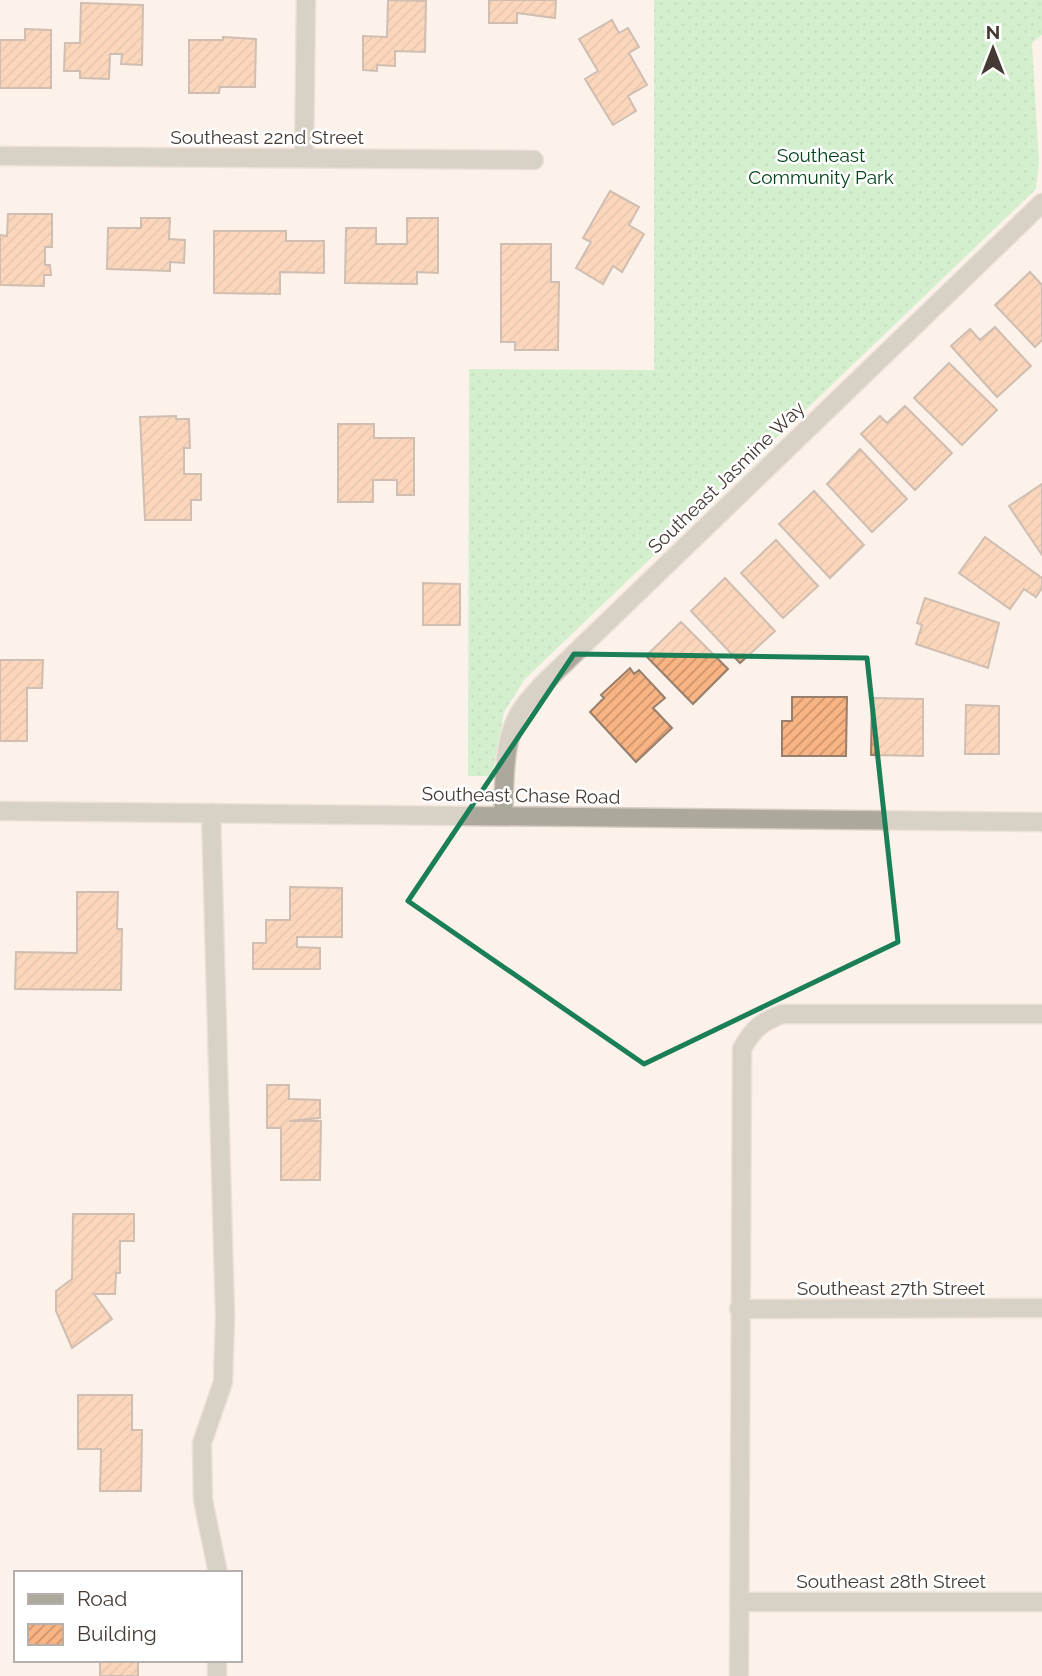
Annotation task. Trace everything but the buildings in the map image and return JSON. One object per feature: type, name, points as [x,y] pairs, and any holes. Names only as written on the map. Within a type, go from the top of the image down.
[{"type":"street","points":[[304,159],[306,0]]},
{"type":"street","name":"Southeast 22nd Street","points":[[0,156],[534,160]]},
{"type":"street","name":"Southeast Jasmine Way","points":[[503,816],[506,761],[512,733],[520,711],[547,680],[1042,203]]},
{"type":"street","name":"Southeast Chase Road","points":[[0,811],[1042,822]]},
{"type":"street","points":[[211,813],[225,1316],[223,1382],[202,1443],[204,1500],[218,1571]]},
{"type":"street","points":[[739,1676],[742,1049],[751,1032],[765,1021],[782,1014],[1042,1014]]},
{"type":"street","name":"Southeast 27th Street","points":[[740,1309],[1042,1308]]},
{"type":"street","name":"Southeast 28th Street","points":[[739,1602],[1042,1602]]},
{"type":"highlighted area","points":[[574,654],[867,658],[898,942],[644,1064],[408,901]]},
{"type":"green space","name":"Southeast Community Park","points":[[654,0],[1042,0],[1042,35],[1032,43],[1039,162],[1036,189],[525,679],[504,712],[492,776],[468,776],[469,369],[654,370]]}]
